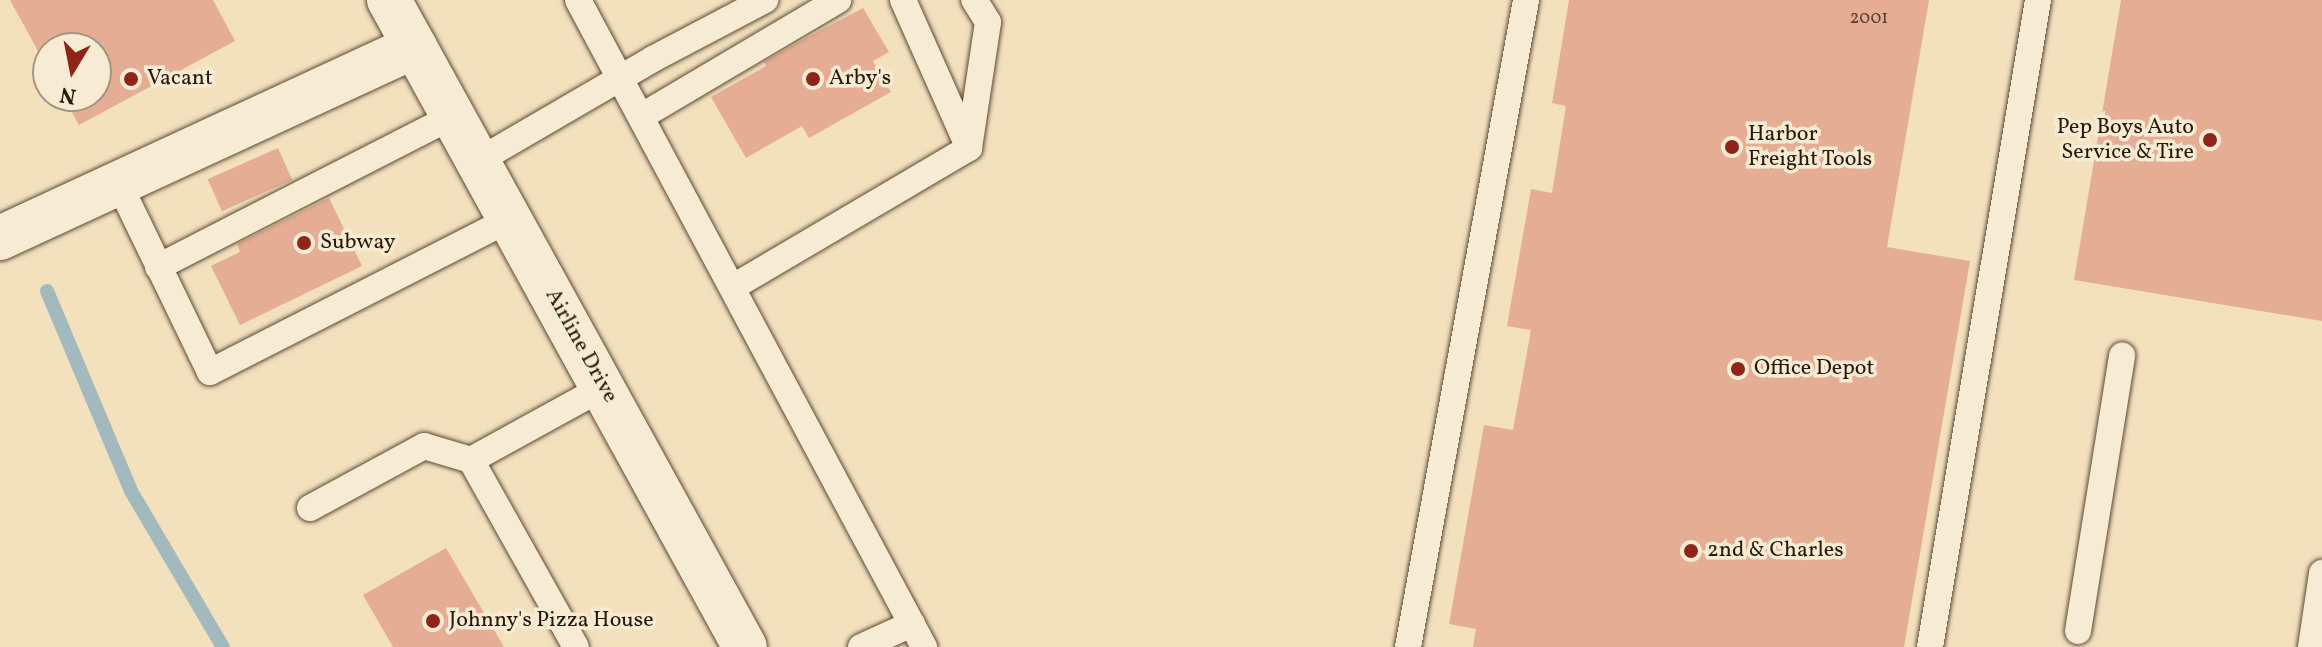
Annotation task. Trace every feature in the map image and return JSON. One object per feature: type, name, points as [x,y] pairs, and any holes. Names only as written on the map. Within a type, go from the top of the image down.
[{"type":"main road","name":"Airline Drive","points":[[389,0],[745,647]]},
{"type":"main road","points":[[0,238],[415,46]]},
{"type":"lane","points":[[578,0],[918,636],[861,647]]},
{"type":"lane","points":[[478,161],[765,0]]},
{"type":"lane","points":[[642,116],[838,0]]},
{"type":"lane","points":[[903,0],[969,148]]},
{"type":"lane","points":[[969,148],[988,22],[974,0]]},
{"type":"lane","points":[[1408,647],[1526,0]]},
{"type":"lane","points":[[1930,647],[2038,0]]},
{"type":"lane","points":[[158,267],[453,116]]},
{"type":"lane","points":[[733,287],[969,148]]},
{"type":"lane","points":[[119,184],[210,372],[510,219]]},
{"type":"lane","points":[[2078,631],[2122,355]]},
{"type":"lane","points":[[471,460],[604,387]]},
{"type":"lane","points":[[310,508],[424,446],[471,460],[576,647]]},
{"type":"lane","points":[[2311,647],[2322,573]]},
{"type":"building","points":[[10,0],[213,0],[235,41],[112,107],[112,32],[32,32],[32,40]]},
{"type":"building","points":[[1569,0],[1929,0],[1887,247],[1970,261],[1904,647],[1473,647],[1476,629],[1449,624],[1484,425],[1513,430],[1531,330],[1507,326],[1531,189],[1552,193],[1566,106],[1552,103]]},
{"type":"building","name":"Pep Boys Auto Service & Tire","points":[[2121,0],[2322,0],[2322,321],[2074,280]]},
{"type":"building","name":"Arby's","points":[[863,8],[889,52],[873,61],[891,92],[809,138],[802,126],[746,158],[711,97],[766,66],[764,62]]},
{"type":"building","points":[[72,112],[103,112],[79,125]]},
{"type":"building","points":[[278,148],[292,180],[222,211],[208,179]]},
{"type":"building","name":"Subway","points":[[329,198],[362,266],[240,325],[211,266],[240,252],[237,244]]},
{"type":"building","name":"Johnny's Pizza House","points":[[446,548],[504,647],[393,647],[363,595]]},
{"type":"waterway","points":[[47,291],[131,491],[223,647]]},
{"type":"place","name":"Vacant","points":[[131,79]]},
{"type":"place","name":"Arby's","points":[[813,79]]},
{"type":"place","name":"Pep Boys Auto Service & Tire","points":[[2210,140]]},
{"type":"place","name":"Harbor Freight Tools","points":[[1732,147]]},
{"type":"place","name":"Subway","points":[[304,243]]},
{"type":"place","name":"Office Depot","points":[[1738,369]]},
{"type":"place","name":"2nd & Charles","points":[[1691,551]]},
{"type":"place","name":"Johnny's Pizza House","points":[[433,621]]}]
